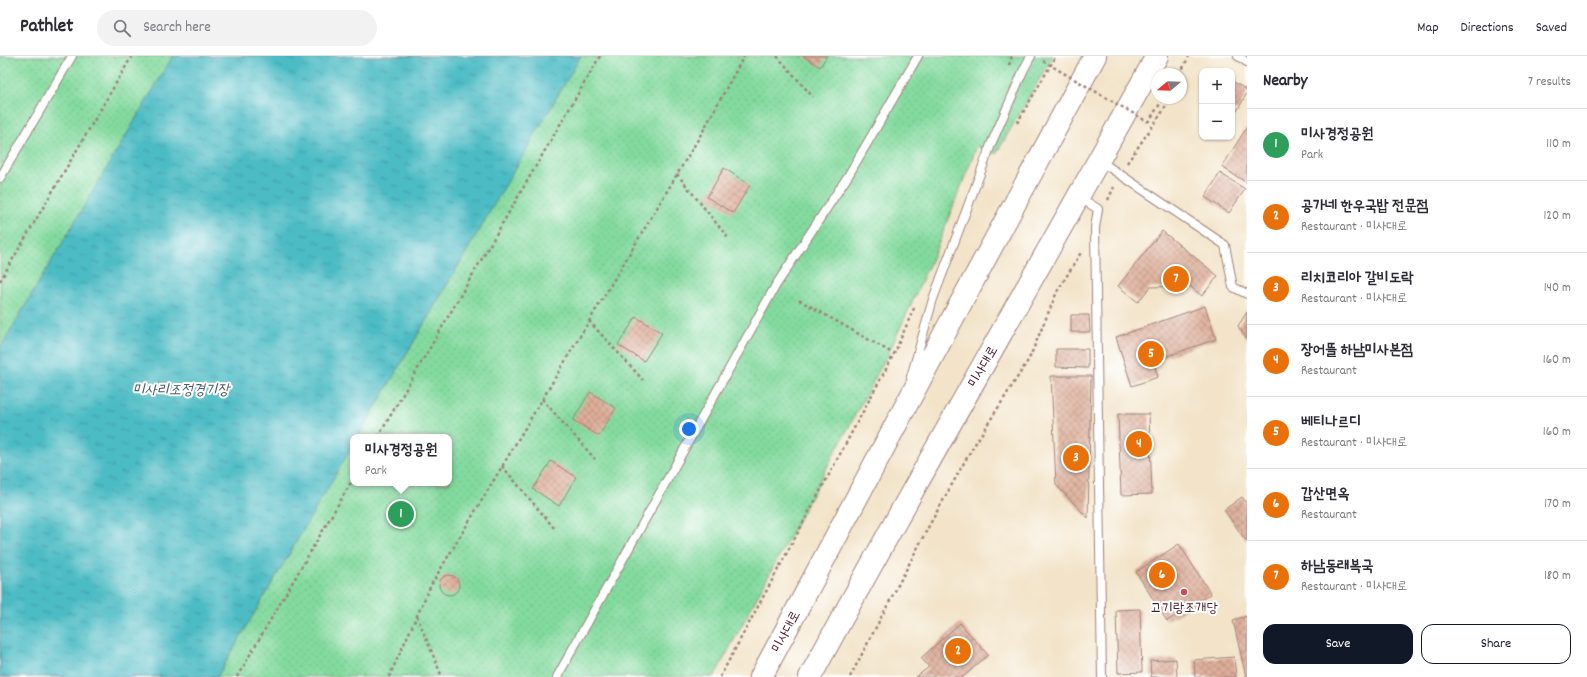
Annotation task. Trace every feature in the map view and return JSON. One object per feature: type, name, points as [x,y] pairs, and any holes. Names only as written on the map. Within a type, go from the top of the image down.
[{"type":"main road","name":"미사대로","points":[[761,677],[901,413],[1095,56]]},
{"type":"main road","name":"미사대로","points":[[810,677],[897,516],[1157,56]]},
{"type":"lane","points":[[0,178],[72,56]]},
{"type":"lane","points":[[557,677],[776,285],[848,176],[918,56]]},
{"type":"lane","points":[[901,413],[933,299],[990,147],[1031,56]]},
{"type":"lane","points":[[1238,56],[1247,62]]},
{"type":"lane","points":[[1099,160],[1225,245],[1233,287],[1247,294]]},
{"type":"lane","points":[[1079,196],[1098,209],[1095,228],[1102,677]]},
{"type":"path","points":[[0,280],[132,56]]},
{"type":"path","points":[[380,434],[600,56]]},
{"type":"path","points":[[389,677],[431,585],[703,131],[744,56]]},
{"type":"path","points":[[778,56],[813,97]]},
{"type":"path","points":[[1016,124],[1056,56]]},
{"type":"path","points":[[1183,68],[1189,56]]},
{"type":"path","points":[[1043,61],[1148,122],[1160,104]]},
{"type":"path","points":[[850,677],[930,524],[970,452],[1029,359],[1057,292],[1095,228],[1119,174],[1167,104]]},
{"type":"path","points":[[677,174],[729,239]]},
{"type":"path","points":[[720,677],[894,354],[799,300]]},
{"type":"path","points":[[589,321],[643,380]]},
{"type":"path","points":[[542,399],[595,459]]},
{"type":"path","points":[[502,466],[554,528]]},
{"type":"path","points":[[237,677],[350,484]]},
{"type":"path","points":[[417,616],[442,677]]},
{"type":"green space","points":[[0,56],[1053,56],[996,154],[977,146],[935,252],[889,352],[714,677],[0,677]]},
{"type":"water","name":"미사리조정경기장","points":[[173,56],[581,56],[360,434],[350,434],[350,450],[217,677],[0,677],[0,348]]},
{"type":"building","points":[[803,56],[827,56],[820,67]]},
{"type":"building","points":[[1235,83],[1247,90],[1247,93],[1237,111],[1235,110]]},
{"type":"building","points":[[1247,127],[1247,183],[1222,167]]},
{"type":"building","points":[[724,168],[750,185],[733,213],[707,197]]},
{"type":"building","points":[[1220,173],[1245,189],[1229,213],[1205,197]]},
{"type":"building","points":[[1162,231],[1218,276],[1202,296],[1190,286],[1150,287],[1138,302],[1118,286]]},
{"type":"building","points":[[1205,306],[1216,339],[1153,361],[1158,377],[1132,386],[1116,337]]},
{"type":"building","points":[[1247,312],[1247,340],[1238,326]]},
{"type":"building","points":[[1071,315],[1089,315],[1090,332],[1071,332]]},
{"type":"building","points":[[636,317],[662,333],[644,361],[618,345]]},
{"type":"building","points":[[1056,349],[1088,349],[1088,368],[1056,367]]},
{"type":"building","points":[[1051,376],[1091,376],[1088,518],[1056,485]]},
{"type":"building","points":[[590,392],[616,408],[599,436],[573,420]]},
{"type":"building","points":[[1118,414],[1149,414],[1152,494],[1121,495]]},
{"type":"building","points":[[551,461],[576,477],[559,506],[533,489]]},
{"type":"building","points":[[1242,497],[1247,503],[1247,542],[1224,510]]},
{"type":"building","points":[[1179,544],[1211,594],[1167,621],[1136,572]]},
{"type":"building","points":[[445,575],[453,575],[459,581],[459,589],[453,595],[445,595],[439,589],[439,581]]},
{"type":"building","points":[[1140,609],[1142,672],[1118,673],[1116,610]]},
{"type":"building","points":[[1247,616],[1247,677],[1246,677],[1233,620]]},
{"type":"building","points":[[960,623],[988,655],[963,677],[916,677],[929,667],[921,658]]},
{"type":"building","points":[[1234,657],[1236,677],[1195,677],[1194,660]]},
{"type":"building","points":[[1176,659],[1177,677],[1151,677],[1150,661]]},
{"type":"place","name":"하남동래복국","points":[[1176,279]]},
{"type":"place","name":"베티나르디","points":[[1151,354]]},
{"type":"place","name":"장어뜰 하남미사본점","points":[[1139,444]]},
{"type":"place","name":"리치코리아 갈비도락","points":[[1076,458]]},
{"type":"place","name":"미사경정공원","points":[[401,514]]},
{"type":"place","name":"갑산면옥","points":[[1162,575]]},
{"type":"place","name":"고기랑조개당","points":[[1184,592]]},
{"type":"place","name":"공가네 한우국밥 전문점","points":[[958,651]]}]
